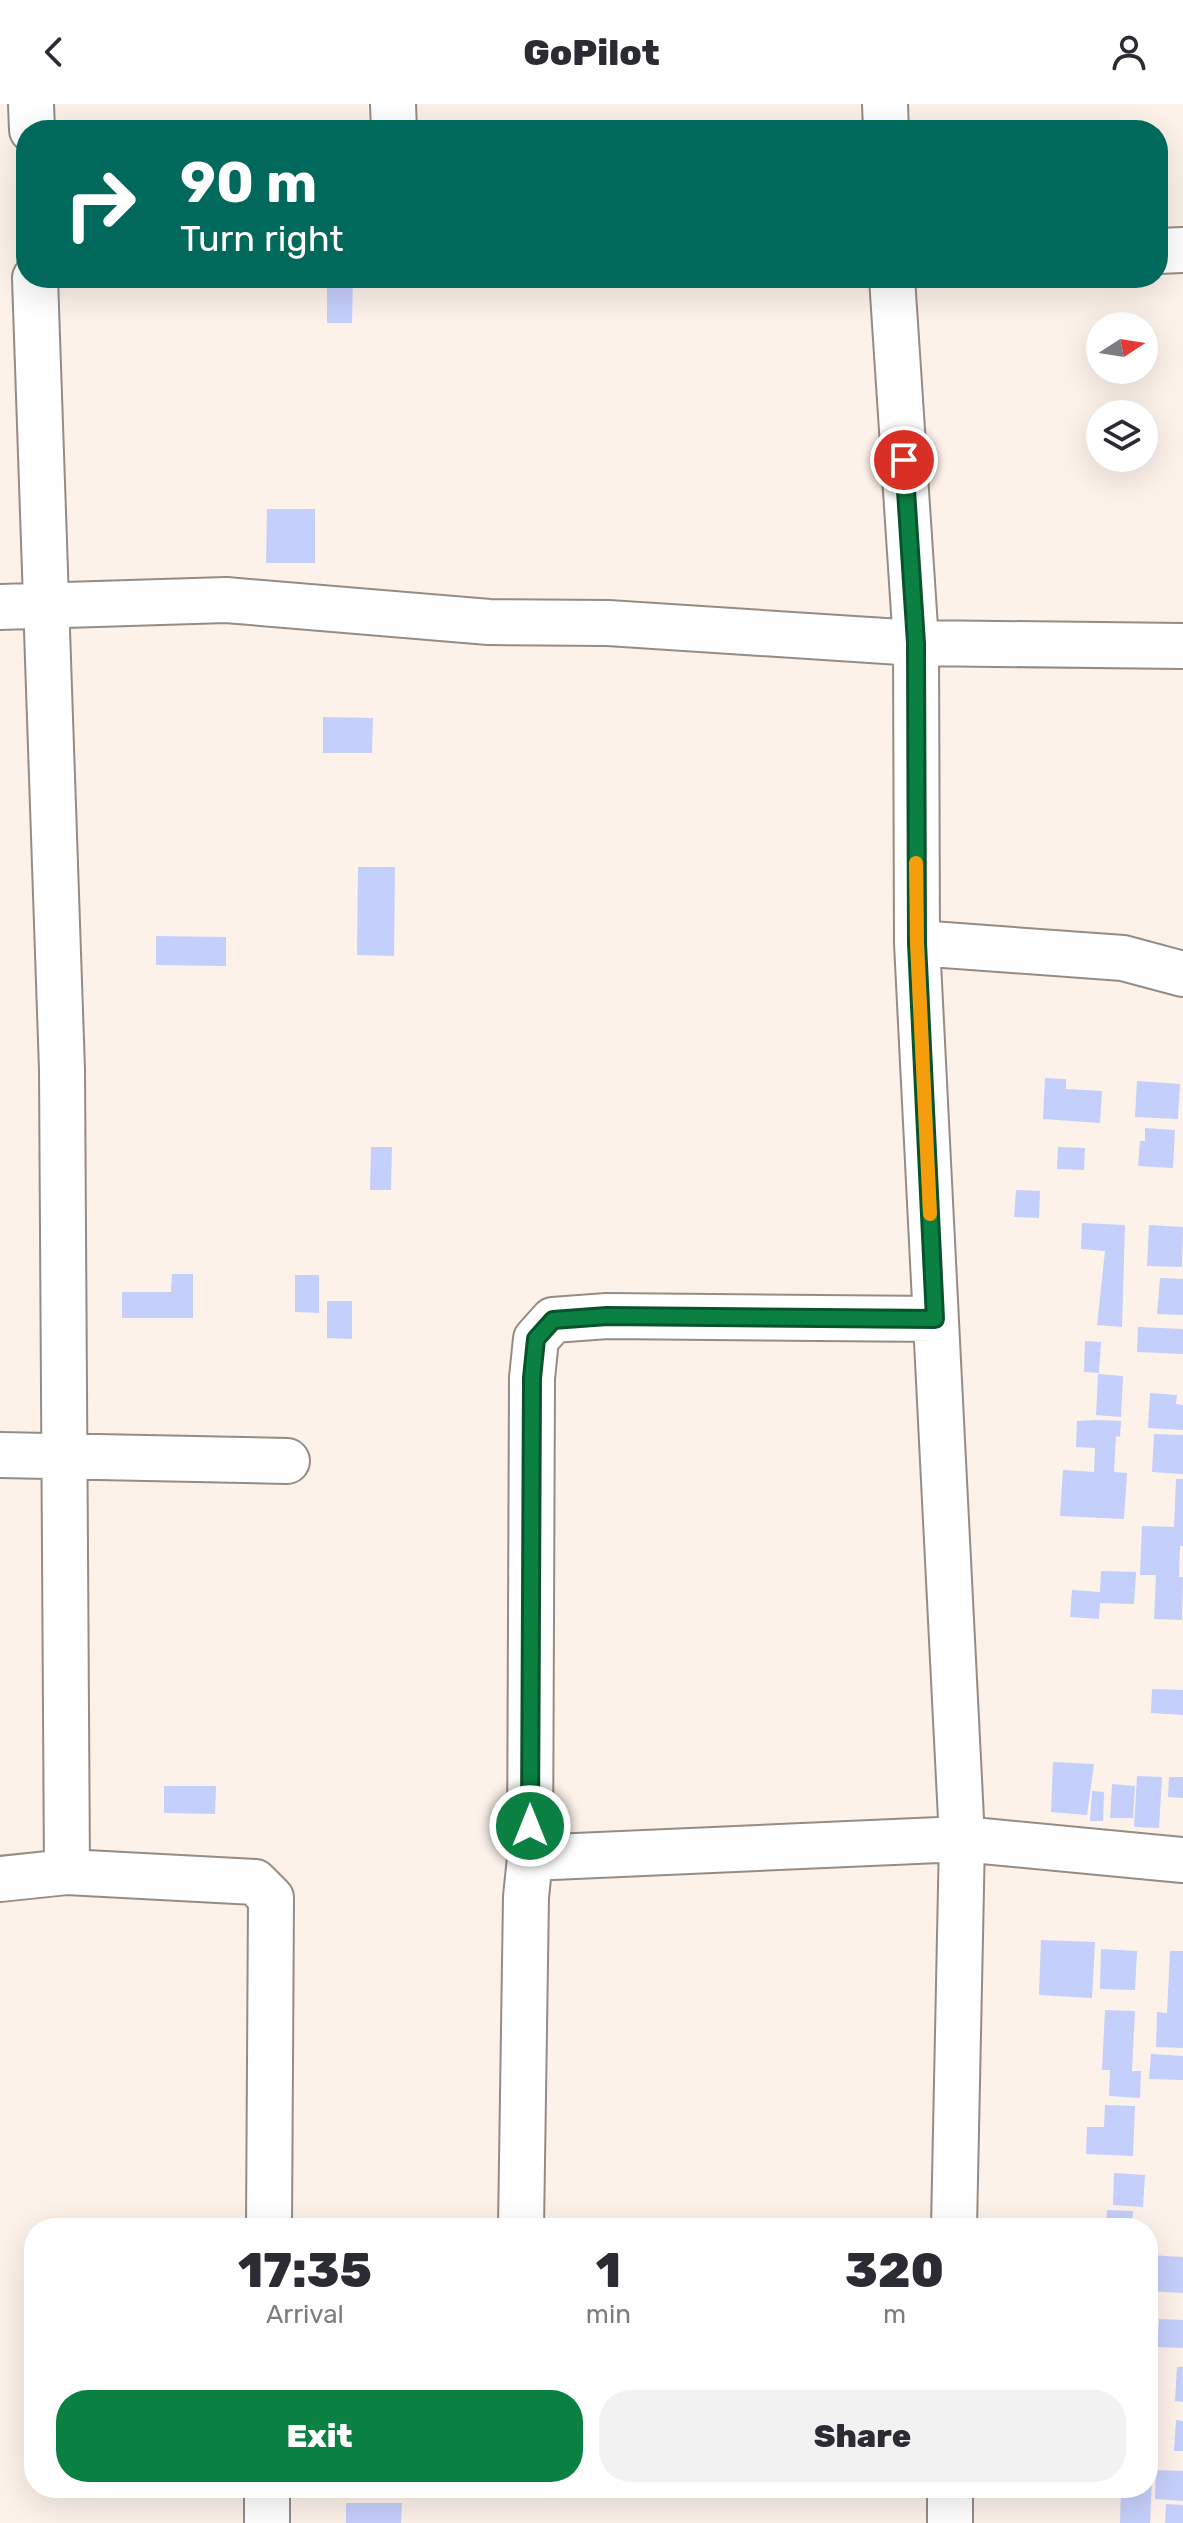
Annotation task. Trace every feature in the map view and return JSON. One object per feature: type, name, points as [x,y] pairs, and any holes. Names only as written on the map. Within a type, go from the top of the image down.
[{"type":"street","points":[[35,288],[62,1070],[67,1872]]},
{"type":"street","points":[[893,288],[916,643],[917,943],[962,1839],[954,2218]]},
{"type":"street","points":[[0,607],[48,603],[226,600],[489,622],[608,623],[916,643],[1183,646]]},
{"type":"street","points":[[917,943],[1123,958],[1183,974]]},
{"type":"street","points":[[521,2218],[530,1858],[532,1378],[536,1339],[553,1320],[607,1316],[935,1319]]},
{"type":"street","points":[[0,1455],[64,1459],[287,1461]]},
{"type":"street","points":[[530,1858],[962,1839],[1183,1860]]},
{"type":"street","points":[[0,1879],[67,1872],[255,1882],[271,1898],[269,2218]]},
{"type":"street","points":[[267,2498],[267,2523]]},
{"type":"street","points":[[950,2498],[950,2523]]},
{"type":"building","points":[[327,288],[353,288],[352,323],[327,323]]},
{"type":"building","points":[[267,509],[315,509],[315,563],[266,563]]},
{"type":"building","points":[[323,717],[373,718],[372,753],[323,753]]},
{"type":"building","points":[[358,867],[395,867],[394,956],[357,955]]},
{"type":"building","points":[[156,936],[226,937],[226,966],[156,965]]},
{"type":"building","points":[[1045,1078],[1066,1079],[1066,1089],[1102,1091],[1100,1123],[1043,1119]]},
{"type":"building","points":[[1137,1081],[1180,1084],[1178,1119],[1135,1117]]},
{"type":"building","points":[[1145,1128],[1175,1130],[1173,1168],[1138,1166],[1140,1141],[1145,1141]]},
{"type":"building","points":[[371,1147],[392,1147],[391,1190],[370,1190]]},
{"type":"building","points":[[1058,1147],[1085,1148],[1084,1170],[1057,1169]]},
{"type":"building","points":[[1016,1190],[1040,1191],[1039,1218],[1014,1217]]},
{"type":"building","points":[[1082,1223],[1125,1225],[1122,1327],[1097,1325],[1105,1251],[1081,1249]]},
{"type":"building","points":[[1149,1225],[1183,1227],[1182,1267],[1147,1266]]},
{"type":"building","points":[[172,1274],[193,1274],[193,1318],[122,1318],[122,1292],[171,1292]]},
{"type":"building","points":[[295,1275],[319,1275],[319,1313],[295,1312]]},
{"type":"building","points":[[1160,1278],[1183,1279],[1183,1315],[1157,1314]]},
{"type":"building","points":[[327,1301],[352,1301],[352,1339],[327,1338]]},
{"type":"building","points":[[1138,1327],[1183,1329],[1183,1354],[1137,1352]]},
{"type":"building","points":[[1085,1341],[1101,1342],[1099,1373],[1084,1372]]},
{"type":"building","points":[[1098,1374],[1123,1376],[1121,1417],[1096,1415]]},
{"type":"building","points":[[1150,1393],[1177,1395],[1176,1404],[1183,1405],[1183,1430],[1148,1428]]},
{"type":"building","points":[[1077,1421],[1121,1421],[1120,1437],[1116,1436],[1114,1472],[1127,1473],[1124,1519],[1060,1516],[1063,1470],[1094,1472],[1095,1448],[1076,1447]]},
{"type":"building","points":[[1154,1434],[1183,1435],[1183,1474],[1152,1472]]},
{"type":"building","points":[[1176,1479],[1183,1479],[1183,1546],[1180,1546],[1179,1577],[1183,1577],[1182,1620],[1154,1619],[1156,1575],[1140,1575],[1142,1526],[1174,1527]]},
{"type":"building","points":[[1101,1571],[1136,1572],[1134,1604],[1100,1603],[1099,1619],[1070,1617],[1072,1590],[1100,1592]]},
{"type":"building","points":[[1152,1689],[1183,1690],[1183,1715],[1151,1713]]},
{"type":"building","points":[[1053,1762],[1094,1764],[1087,1815],[1051,1812]]},
{"type":"building","points":[[1137,1776],[1162,1777],[1159,1828],[1134,1827]]},
{"type":"building","points":[[1169,1777],[1183,1777],[1183,1798],[1168,1797]]},
{"type":"building","points":[[1112,1784],[1135,1786],[1133,1818],[1110,1818]]},
{"type":"building","points":[[164,1786],[216,1786],[215,1814],[164,1813]]},
{"type":"building","points":[[1092,1791],[1104,1792],[1103,1821],[1090,1821]]},
{"type":"building","points":[[1041,1940],[1095,1942],[1092,1998],[1039,1995]]},
{"type":"building","points":[[1101,1949],[1137,1951],[1135,1990],[1100,1989]]},
{"type":"building","points":[[1170,1951],[1183,1951],[1183,2048],[1156,2047],[1157,2012],[1167,2013]]},
{"type":"building","points":[[1105,2010],[1135,2011],[1132,2071],[1141,2071],[1140,2098],[1109,2096],[1110,2070],[1102,2070]]},
{"type":"building","points":[[1151,2054],[1183,2056],[1183,2080],[1149,2079]]},
{"type":"building","points":[[1105,2105],[1135,2106],[1133,2156],[1086,2154],[1087,2127],[1104,2127]]},
{"type":"building","points":[[1114,2173],[1145,2175],[1143,2207],[1113,2205]]},
{"type":"building","points":[[1107,2210],[1133,2211],[1133,2218],[1107,2218]]},
{"type":"building","points":[[1158,2256],[1183,2257],[1183,2293],[1158,2292]]},
{"type":"building","points":[[1159,2319],[1183,2320],[1183,2348],[1158,2347]]},
{"type":"building","points":[[1177,2367],[1183,2367],[1183,2402],[1175,2401]]},
{"type":"building","points":[[1176,2420],[1183,2421],[1183,2451],[1174,2451]]},
{"type":"building","points":[[1158,2470],[1183,2471],[1183,2501],[1155,2499],[1158,2498]]},
{"type":"building","points":[[1121,2498],[1151,2498],[1150,2523],[1120,2523]]},
{"type":"building","points":[[346,2503],[402,2503],[401,2523],[346,2523]]},
{"type":"building","points":[[1166,2504],[1183,2505],[1183,2523],[1165,2523]]},
{"type":"slow traffic","points":[[916,863],[930,1214]]},
{"type":"route","points":[[530,1826],[532,1378],[536,1339],[553,1320],[607,1316],[935,1319],[917,943],[916,643],[904,460]]}]
